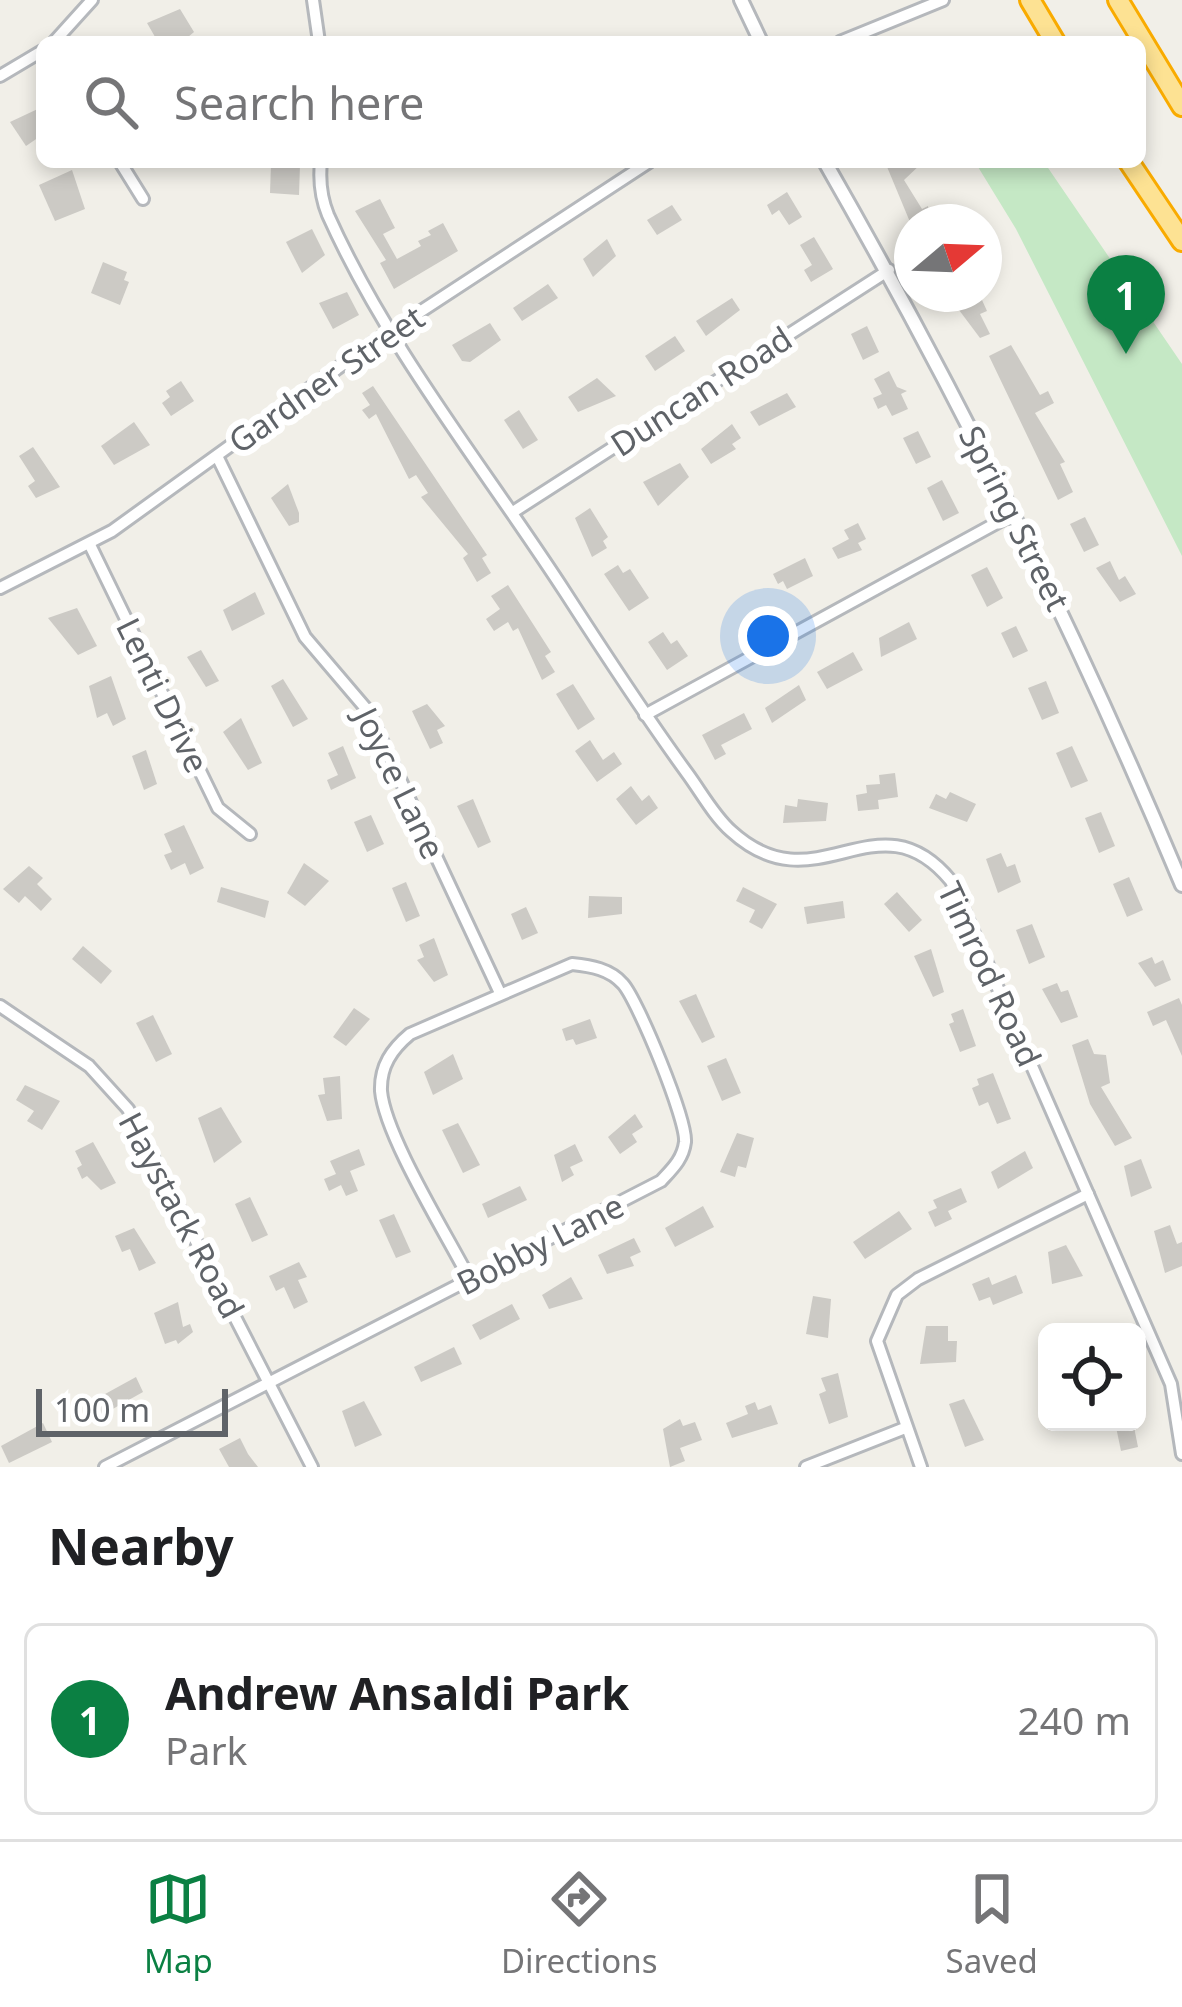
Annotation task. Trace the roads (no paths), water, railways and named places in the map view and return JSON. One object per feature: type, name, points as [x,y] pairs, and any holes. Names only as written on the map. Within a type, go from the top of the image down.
[{"type":"highway","points":[[1030,0],[1051,36]]},
{"type":"highway","points":[[1118,0],[1140,36]]},
{"type":"highway","points":[[1146,46],[1182,106]]},
{"type":"highway","points":[[1133,168],[1182,241]]},
{"type":"street","points":[[59,36],[92,0]]},
{"type":"street","points":[[313,0],[318,36]]},
{"type":"street","points":[[741,0],[758,36]]},
{"type":"street","points":[[855,36],[943,0]]},
{"type":"street","points":[[0,76],[36,55]]},
{"type":"street","points":[[124,168],[143,199]]},
{"type":"street","name":"Timrod Road","points":[[321,168],[321,196],[329,218],[392,330],[645,716],[730,830],[760,851],[795,862],[820,862],[869,845],[899,842],[930,855],[951,881],[1088,1194],[1177,1382],[1182,1454]]},
{"type":"street","name":"Gardner Street","points":[[0,588],[90,545],[392,330],[640,168]]},
{"type":"street","name":"Spring Street","points":[[829,168],[889,270],[1094,677],[1182,885]]},
{"type":"street","name":"Duncan Road","points":[[513,512],[889,270]]},
{"type":"street","name":"Joyce Lane","points":[[217,456],[305,637],[368,711],[500,993]]},
{"type":"street","points":[[645,716],[1013,514]]},
{"type":"street","name":"Lenti Drive","points":[[90,545],[218,808],[250,834]]},
{"type":"street","name":"Bobby Lane","points":[[105,1467],[662,1181],[678,1163],[685,1142],[683,1114],[624,985],[598,967],[572,964],[500,993]]},
{"type":"street","points":[[470,1280],[387,1114],[383,1068],[394,1048],[410,1034],[500,993]]},
{"type":"street","name":"Haystack Road","points":[[2,1013],[89,1066],[128,1109],[312,1467]]},
{"type":"street","points":[[920,1467],[877,1341],[897,1295],[918,1279],[1088,1194]]},
{"type":"street","points":[[806,1467],[905,1428]]},
{"type":"place","name":"Andrew Ansaldi Park","points":[[1126,354]]}]
